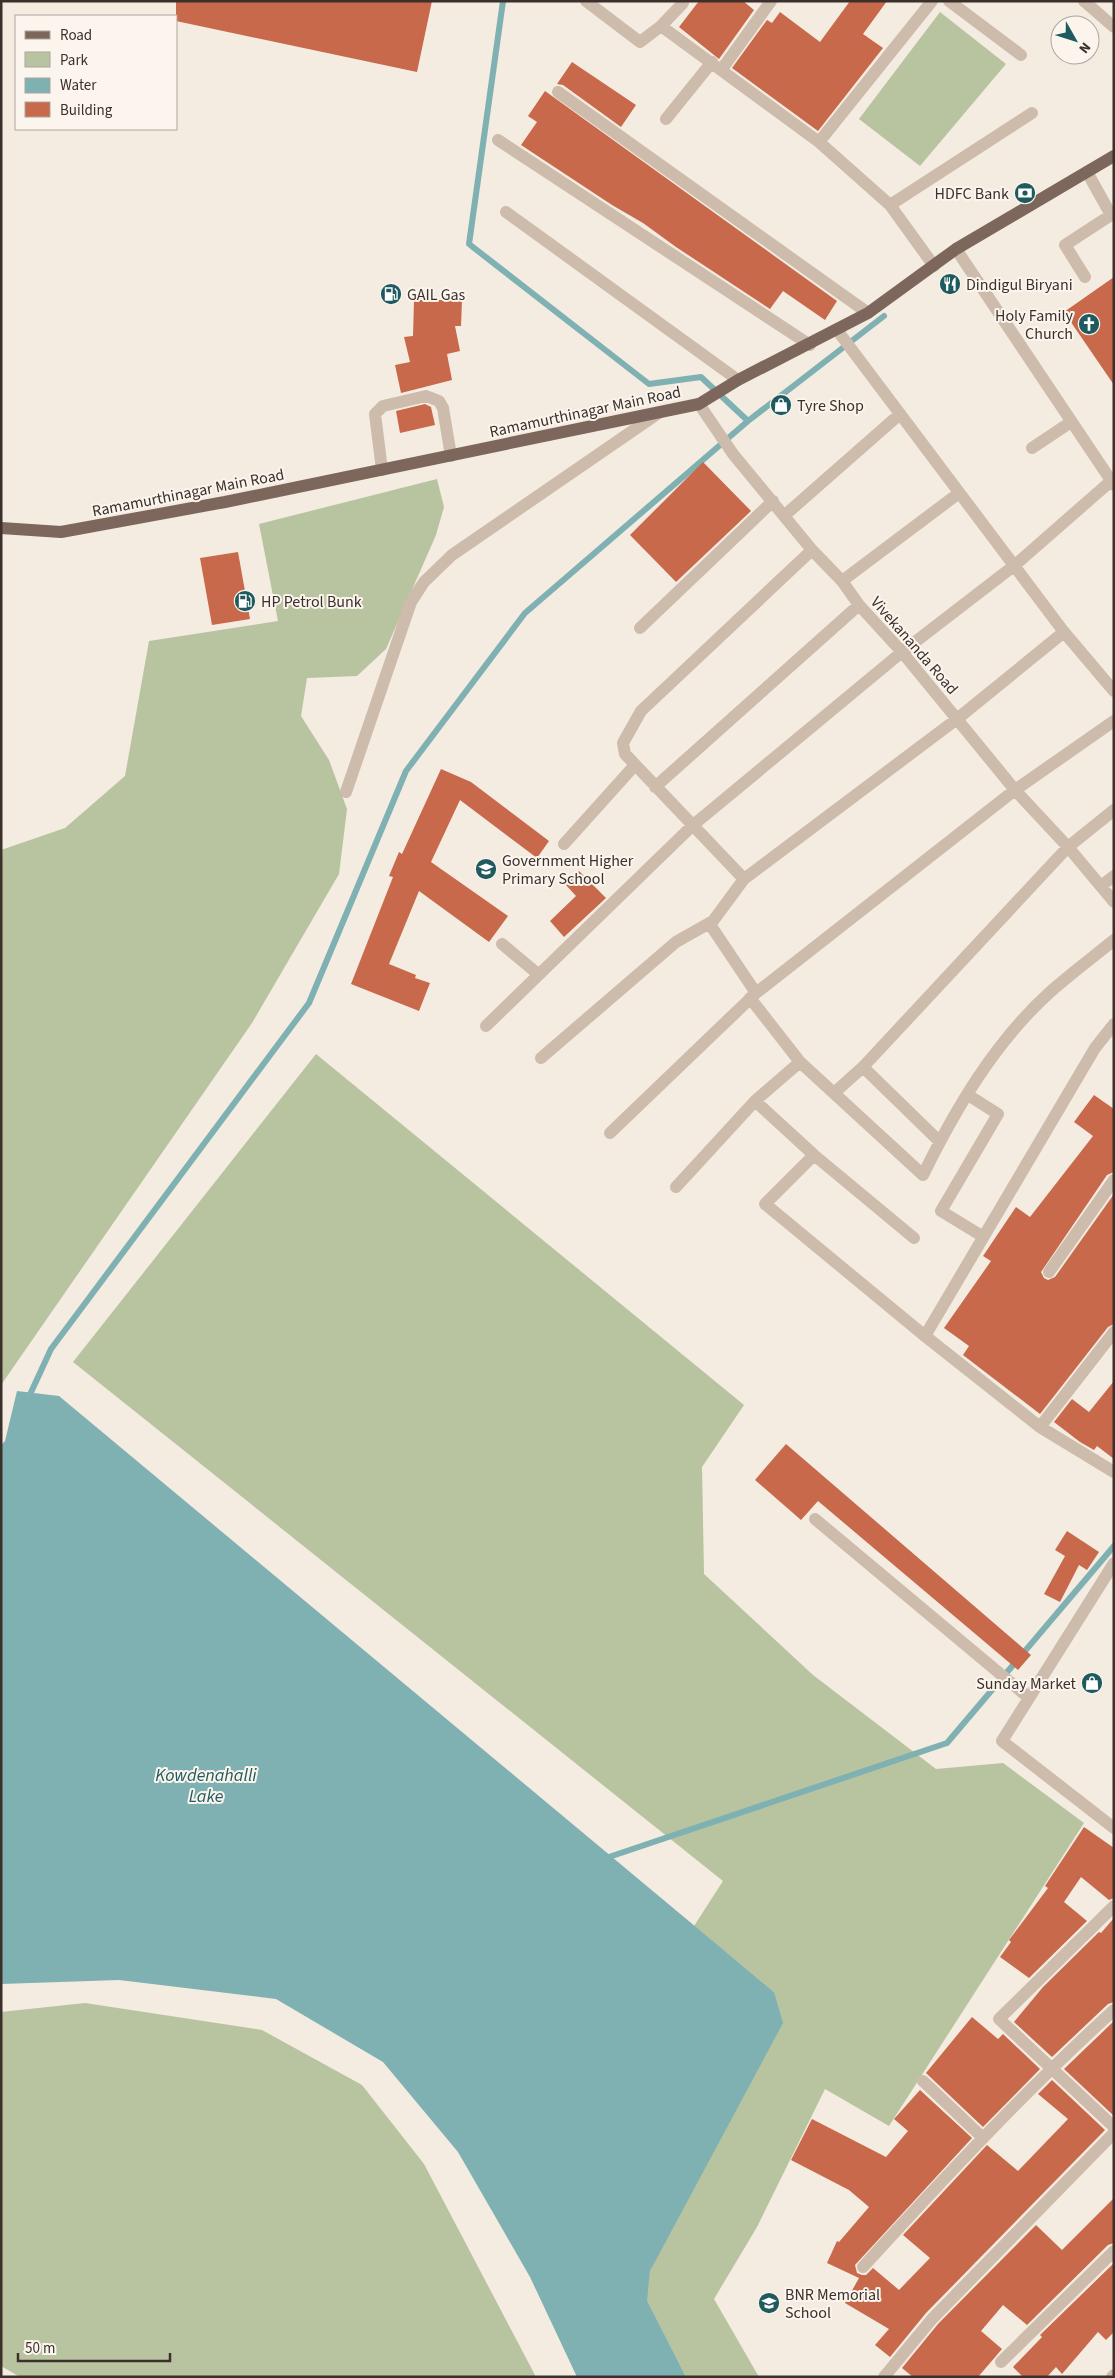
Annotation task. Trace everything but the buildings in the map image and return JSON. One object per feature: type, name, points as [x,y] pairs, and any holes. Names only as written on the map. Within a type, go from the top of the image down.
[{"type":"main road","name":"Ramamurthinagar Main Road","points":[[1,528],[61,532],[224,502],[699,404],[738,380],[810,345],[868,313],[956,249],[1114,156]]},
{"type":"street","points":[[586,1],[640,42],[661,26],[682,3],[681,1]]},
{"type":"street","points":[[666,119],[717,65],[771,1]]},
{"type":"street","points":[[820,142],[932,1]]},
{"type":"street","points":[[949,1],[1021,55]]},
{"type":"street","points":[[1084,1],[1114,27]]},
{"type":"street","points":[[661,26],[820,142],[890,205],[934,266]]},
{"type":"street","points":[[558,92],[868,313]]},
{"type":"street","points":[[890,205],[1032,113]]},
{"type":"street","points":[[498,140],[810,345]]},
{"type":"street","points":[[1085,277],[1065,245],[1112,214],[1087,172]]},
{"type":"street","points":[[506,212],[738,380]]},
{"type":"street","points":[[486,1026],[692,826],[902,652],[1015,565],[1112,483],[956,249]]},
{"type":"street","points":[[837,330],[1064,632],[1114,691]]},
{"type":"street","points":[[382,470],[375,414],[383,406],[426,396],[439,401],[443,408],[451,456]]},
{"type":"street","name":"Vivekananda Road","points":[[699,404],[734,454],[812,550],[842,581],[859,605],[902,652],[1015,790],[1068,847],[1114,902]]},
{"type":"street","points":[[346,792],[411,602],[424,582],[452,555],[660,412]]},
{"type":"street","points":[[785,515],[900,414]]},
{"type":"street","points":[[1032,448],[1071,422]]},
{"type":"street","points":[[842,581],[959,493]]},
{"type":"street","points":[[640,628],[773,501]]},
{"type":"street","points":[[744,879],[655,788],[625,754],[623,743],[641,711],[812,550]]},
{"type":"street","points":[[655,788],[859,605]]},
{"type":"street","points":[[541,1058],[676,942],[709,924],[744,879],[957,719],[1064,632]]},
{"type":"street","points":[[610,1134],[753,995],[1015,790],[1114,721]]},
{"type":"street","points":[[564,844],[635,765]]},
{"type":"street","points":[[834,1093],[863,1067],[1068,847],[1114,810]]},
{"type":"street","points":[[1101,886],[1114,876]]},
{"type":"street","points":[[709,924],[753,995],[800,1062],[923,1175],[939,1141],[993,1054],[1048,994],[1114,940]]},
{"type":"street","points":[[502,944],[538,974]]},
{"type":"street","points":[[925,1336],[982,1236],[1095,1048],[1114,1024]]},
{"type":"street","points":[[676,1186],[755,1101],[800,1062]]},
{"type":"street","points":[[863,1067],[939,1141]]},
{"type":"street","points":[[968,1095],[998,1114],[941,1211],[982,1236]]},
{"type":"street","points":[[755,1101],[814,1155],[914,1238]]},
{"type":"street","points":[[814,1155],[765,1204],[925,1336],[1040,1426],[1114,1472]]},
{"type":"street","points":[[1049,1272],[1114,1180]]},
{"type":"street","points":[[1040,1426],[1114,1332]]},
{"type":"street","points":[[815,1519],[1029,1698]]},
{"type":"street","points":[[1114,1564],[1002,1741],[1114,1828]]},
{"type":"street","points":[[1114,1906],[999,2019],[1114,2127]]},
{"type":"street","points":[[862,2267],[982,2137],[1050,2067],[1114,2010]]},
{"type":"street","points":[[923,2081],[982,2137]]},
{"type":"street","points":[[884,2377],[932,2319],[1114,2133]]},
{"type":"street","points":[[1002,2362],[1114,2251]]},
{"type":"green space","points":[[940,12],[1006,64],[920,166],[859,119]]},
{"type":"green space","points":[[437,479],[444,507],[436,535],[386,649],[357,676],[307,678],[301,716],[329,760],[347,809],[339,874],[252,1023],[1,1385],[1,850],[65,828],[125,776],[149,641],[278,621],[259,524]]},
{"type":"green space","points":[[316,1054],[744,1405],[702,1467],[704,1574],[813,1675],[936,1769],[1003,1763],[1084,1823],[889,2126],[825,2089],[757,2227],[714,2299],[759,2377],[686,2377],[646,2301],[650,2271],[774,1992],[694,1926],[723,1881],[73,1362]]},
{"type":"green space","points":[[85,2003],[262,2030],[362,2085],[424,2164],[536,2377],[20,2377],[1,2366],[1,2012]]},
{"type":"water","name":"Kowdenahalli Lake","points":[[17,1391],[59,1396],[774,1992],[783,2023],[650,2271],[647,2301],[686,2377],[577,2377],[530,2277],[458,2152],[383,2062],[276,1999],[119,1980],[1,1984],[1,1445],[5,1441]]},
{"type":"waterway","points":[[503,1],[469,244],[649,384],[701,377],[748,421]]},
{"type":"waterway","points":[[27,1401],[51,1349],[309,1003],[406,771],[525,613],[748,421],[884,316]]},
{"type":"waterway","points":[[603,1859],[947,1743],[1114,1546]]},
{"type":"place","name":"HDFC Bank","points":[[1025,193]]},
{"type":"place","name":"Dindigul Biryani","points":[[950,284]]},
{"type":"place","name":"GAIL Gas","points":[[391,294]]},
{"type":"place","name":"Holy Family Church","points":[[1089,324]]},
{"type":"place","name":"Tyre Shop","points":[[781,405]]},
{"type":"place","name":"HP Petrol Bunk","points":[[245,601]]},
{"type":"place","name":"Government Higher Primary School","points":[[486,869]]},
{"type":"place","name":"Sunday Market","points":[[1092,1683]]},
{"type":"place","name":"BNR Memorial School","points":[[769,2303]]}]
